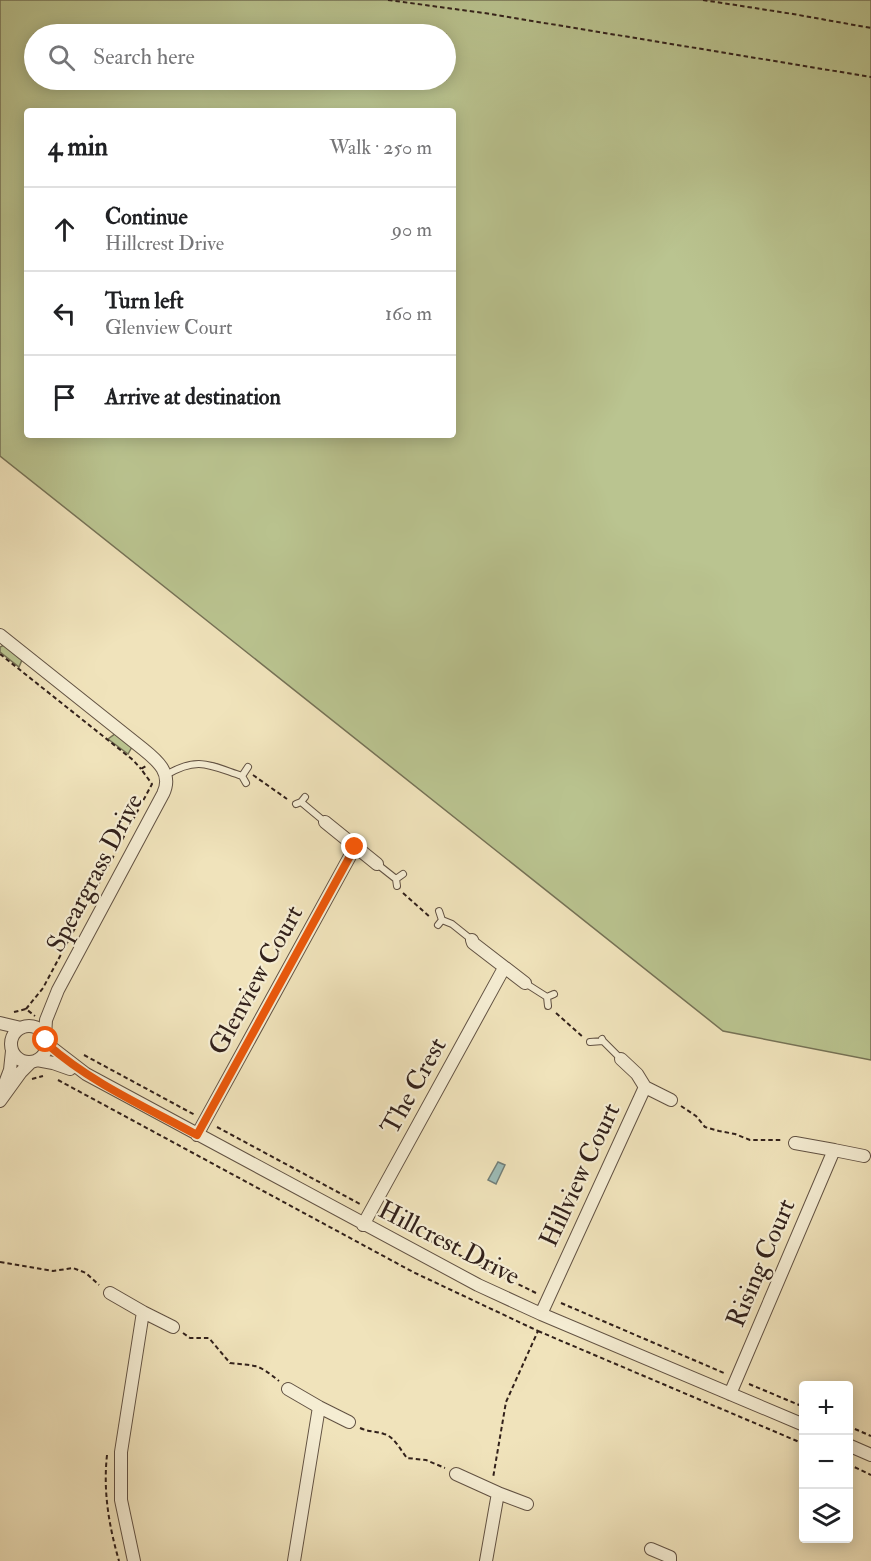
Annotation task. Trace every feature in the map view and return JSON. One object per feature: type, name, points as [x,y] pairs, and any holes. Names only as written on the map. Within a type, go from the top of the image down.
[{"type":"street","name":"Speargrass Drive","points":[[0,635],[155,759],[166,775],[166,787],[163,794],[58,990],[46,1020],[46,1040]]},
{"type":"street","points":[[325,822],[377,864]]},
{"type":"street","name":"Glenview Court","points":[[197,1135],[211,1124],[355,847]]},
{"type":"street","points":[[472,940],[525,983]]},
{"type":"street","name":"The Crest","points":[[363,1225],[504,968]]},
{"type":"street","name":"Speargrass Drive","points":[[25,1027],[58,990]]},
{"type":"street","points":[[0,1023],[38,1029],[46,1040],[44,1053],[21,1072],[0,1100]]},
{"type":"street","points":[[0,1100],[10,1070],[13,1035],[25,1027]]},
{"type":"street","points":[[0,1036],[20,1060],[34,1061]]},
{"type":"street","name":"Hillcrest Drive","points":[[46,1040],[86,1074]]},
{"type":"street","name":"Hillview Court","points":[[621,1059],[637,1074],[645,1087],[671,1100]]},
{"type":"street","name":"Hillcrest Drive","points":[[34,1061],[53,1063],[86,1074],[478,1285],[799,1423]]},
{"type":"street","name":"Hillview Court","points":[[541,1314],[645,1087]]},
{"type":"street","points":[[795,1143],[864,1156]]},
{"type":"street","name":"Rising Court","points":[[730,1394],[834,1150]]},
{"type":"street","points":[[110,1293],[172,1327]]},
{"type":"street","points":[[134,1561],[121,1500],[121,1452],[143,1312]]},
{"type":"street","points":[[288,1389],[350,1422]]},
{"type":"street","points":[[294,1561],[319,1407]]},
{"type":"street","points":[[853,1446],[871,1455]]},
{"type":"street","points":[[456,1473],[528,1504]]},
{"type":"street","points":[[486,1561],[494,1491]]},
{"type":"street","points":[[651,1549],[673,1560]]},
{"type":"lane","name":"Speargrass Drive","points":[[166,775],[186,764],[199,763],[245,771]]},
{"type":"lane","points":[[245,771],[246,783]]},
{"type":"lane","points":[[301,801],[325,822]]},
{"type":"lane","points":[[377,864],[397,883],[403,874]]},
{"type":"lane","points":[[439,911],[440,922],[452,924],[472,940]]},
{"type":"lane","points":[[525,983],[547,997]]},
{"type":"lane","points":[[547,997],[554,994]]},
{"type":"lane","points":[[547,997],[548,1006]]},
{"type":"lane","name":"Hillview Court","points":[[590,1042],[602,1039],[621,1059]]},
{"type":"path","points":[[388,0],[484,13],[871,76]]},
{"type":"path","points":[[703,0],[871,28]]},
{"type":"path","points":[[0,654],[133,760],[152,784],[43,988],[26,1009]]},
{"type":"path","points":[[141,769],[155,759]]},
{"type":"path","points":[[245,771],[301,801]]},
{"type":"path","points":[[397,883],[420,910],[440,922]]},
{"type":"path","points":[[548,1006],[590,1042]]},
{"type":"path","points":[[76,1050],[384,1218],[494,1273],[799,1405]]},
{"type":"path","points":[[56,1079],[413,1272],[538,1331],[799,1442]]},
{"type":"path","points":[[671,1100],[696,1116],[705,1127],[750,1140],[777,1139],[795,1143]]},
{"type":"path","points":[[211,1124],[222,1118]]},
{"type":"path","points":[[384,1218],[387,1211]]},
{"type":"path","points":[[0,1262],[53,1271],[73,1268],[86,1273],[110,1293]]},
{"type":"path","points":[[172,1327],[190,1338],[209,1338],[230,1363],[252,1364],[262,1368],[288,1389]]},
{"type":"path","points":[[494,1491],[506,1402],[538,1331]]},
{"type":"path","points":[[350,1422],[370,1433],[384,1434],[391,1438],[407,1458],[426,1460],[456,1473]]},
{"type":"path","points":[[853,1428],[871,1436]]},
{"type":"path","points":[[853,1466],[871,1474]]},
{"type":"green space","points":[[0,0],[871,0],[871,1060],[723,1031],[0,456]]},
{"type":"green space","points":[[4,645],[22,660],[19,667],[0,652],[0,647]]},
{"type":"green space","points":[[115,734],[132,747],[128,754],[108,739]]},
{"type":"water","points":[[498,1162],[505,1165],[496,1184],[488,1180]]},
{"type":"route","points":[[46,1040],[56,1053],[86,1074],[197,1135],[355,847]]}]
